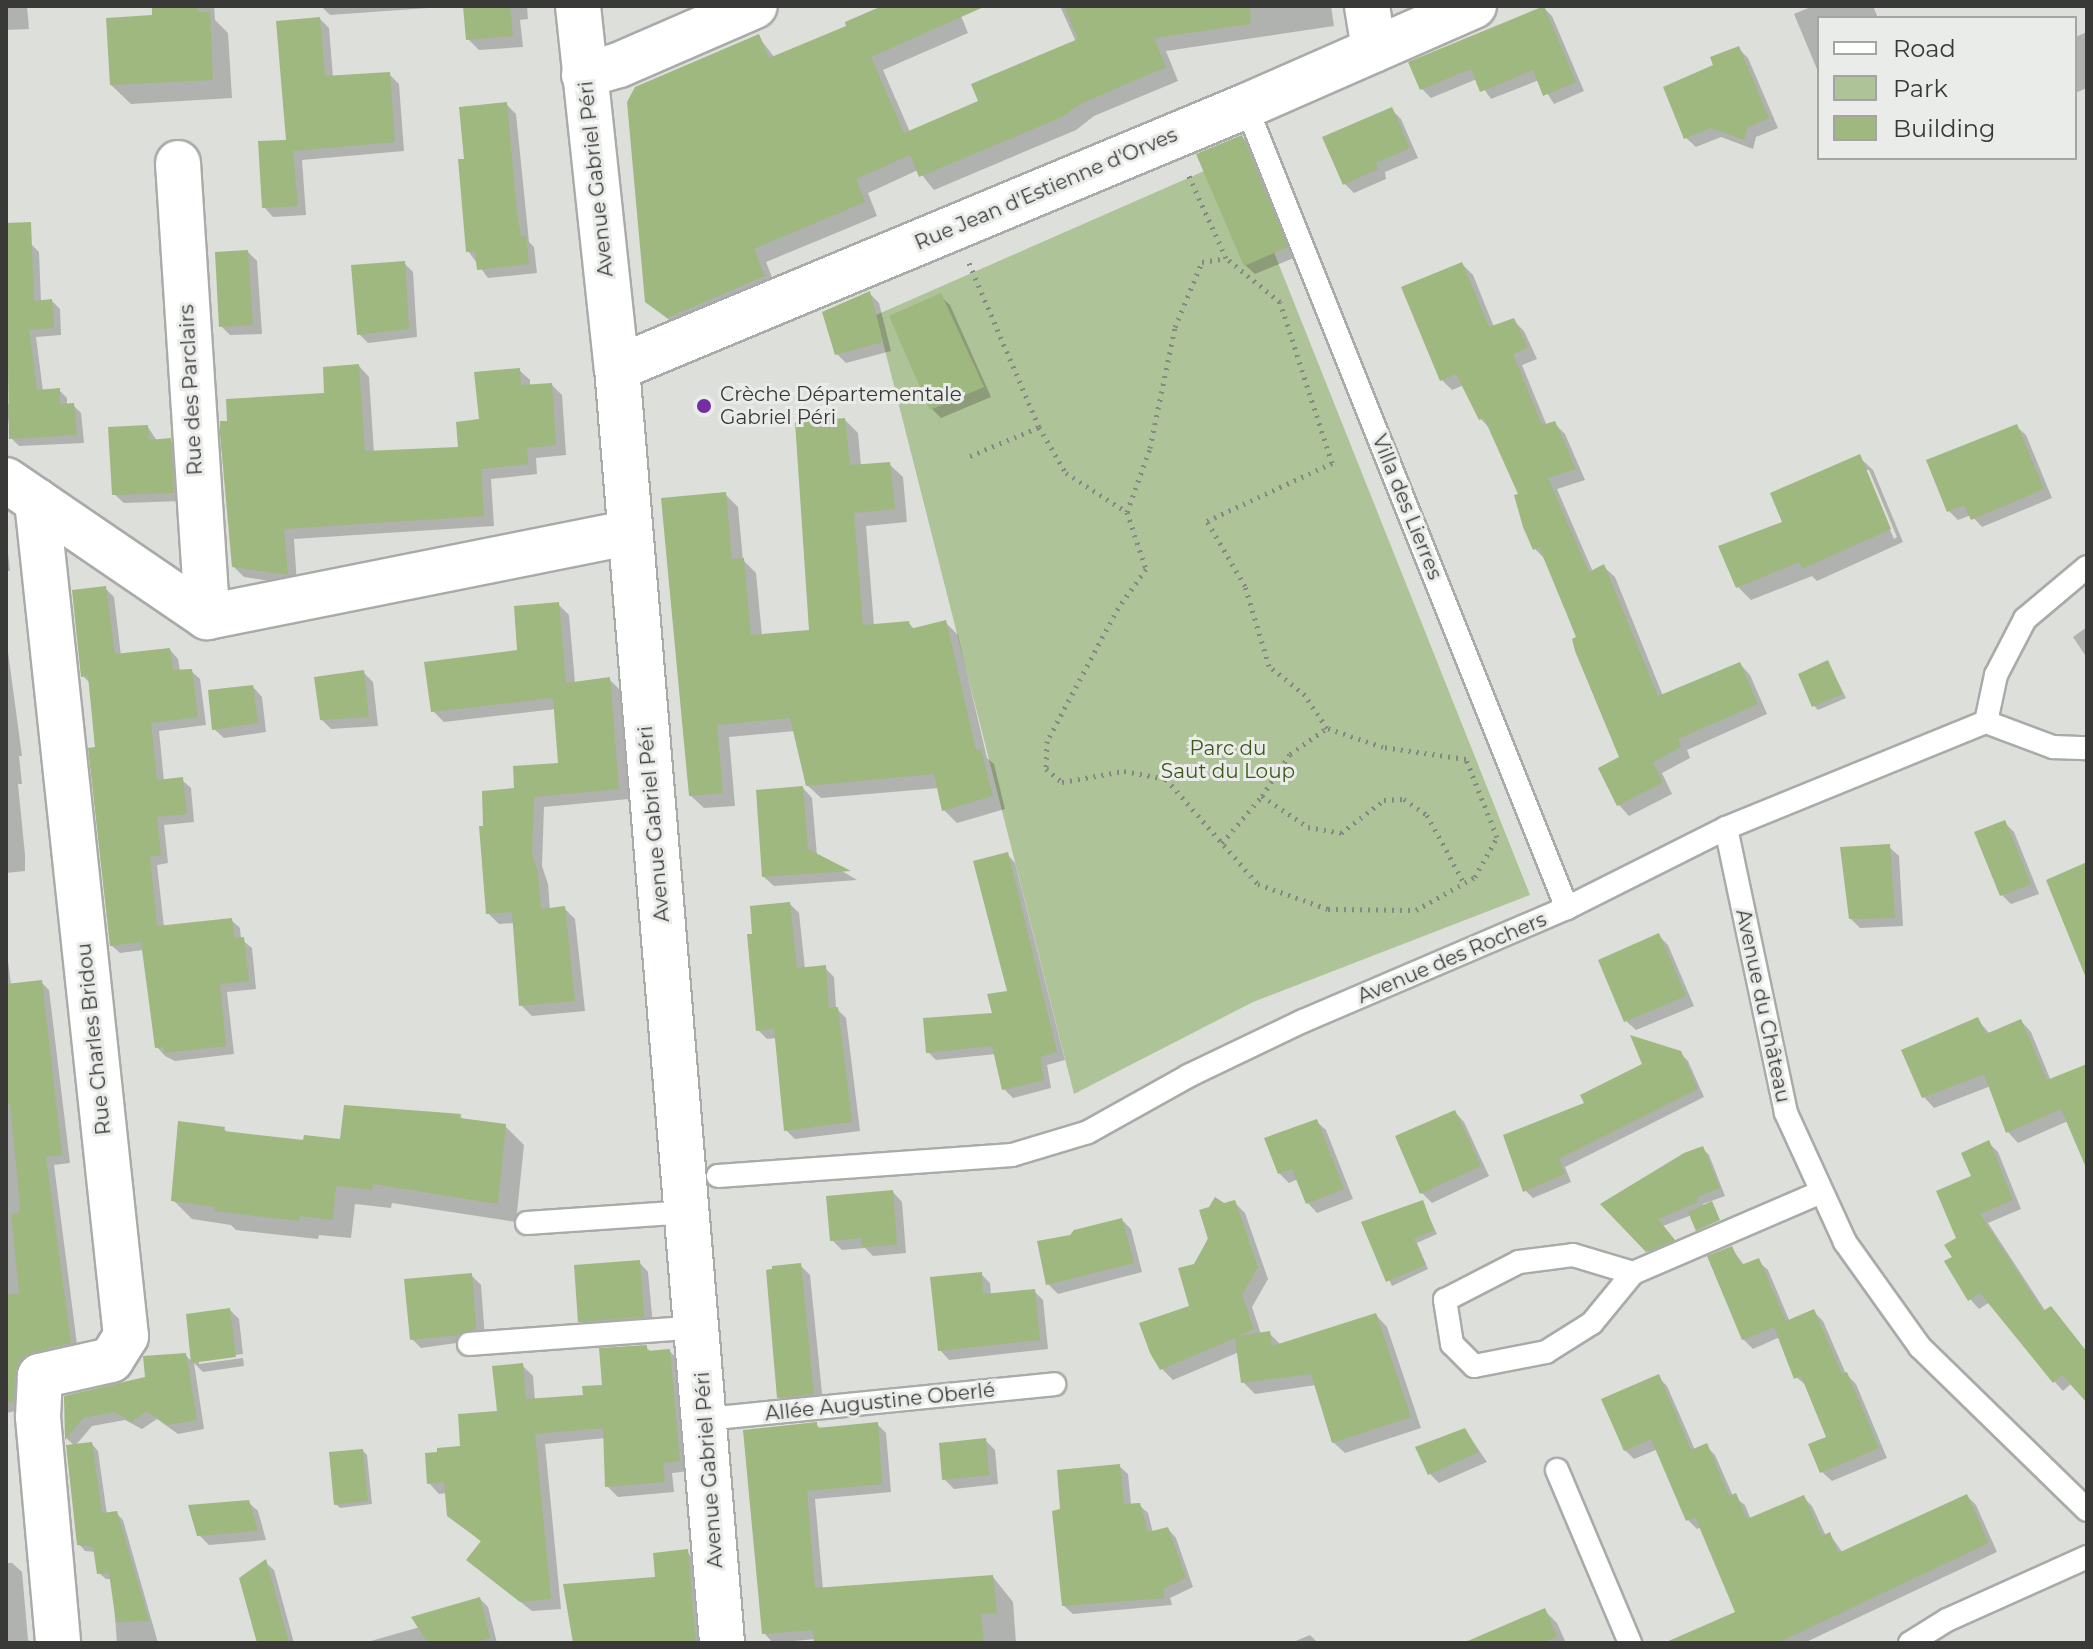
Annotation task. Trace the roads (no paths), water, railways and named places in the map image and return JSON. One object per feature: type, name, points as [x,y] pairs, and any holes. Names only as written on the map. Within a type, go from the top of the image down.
[{"type":"street","name":"Avenue Gabriel Péri","points":[[578,6],[617,368],[699,1327],[722,1643]]},
{"type":"street","points":[[584,75],[619,65],[755,6]]},
{"type":"street","points":[[1367,6],[1374,49]]},
{"type":"street","name":"Rue Jean d'Estienne d'Orves","points":[[617,368],[1246,106],[1474,6]]},
{"type":"street","name":"Rue des Parclairs","points":[[178,163],[207,617]]},
{"type":"street","points":[[21,491],[207,617],[600,535],[629,533]]},
{"type":"street","name":"Rue Charles Bridou","points":[[21,491],[126,1336],[111,1360],[40,1376],[38,1417],[58,1643]]},
{"type":"lane","name":"Villa des Lierres","points":[[1246,106],[1567,908]]},
{"type":"lane","points":[[2087,567],[2025,619],[1996,675],[1986,722],[2053,747],[2087,748]]},
{"type":"lane","name":"Avenue des Rochers","points":[[718,1176],[1012,1155],[1088,1132],[1188,1076],[1303,1021],[1567,908],[1726,828],[1986,722]]},
{"type":"lane","name":"Avenue du Château","points":[[1726,828],[1786,1113],[1845,1242],[1920,1347],[2087,1510]]},
{"type":"lane","points":[[1633,1273],[1573,1255],[1519,1262],[1445,1300],[1452,1344],[1474,1366],[1546,1352],[1592,1323],[1633,1273],[1821,1192]]},
{"type":"lane","points":[[527,1223],[688,1212]]},
{"type":"lane","points":[[469,1344],[699,1327]]},
{"type":"lane","name":"Allée Augustine Oberlé","points":[[706,1419],[1054,1384]]},
{"type":"lane","points":[[1557,1470],[1630,1643]]},
{"type":"lane","points":[[1910,1643],[1947,1620],[2087,1557]]},
{"type":"place","name":"Crèche Départementale Gabriel Péri","points":[[704,406]]},
{"type":"park label","name":"Parc du Saut du Loup","points":[[1228,760]]}]
